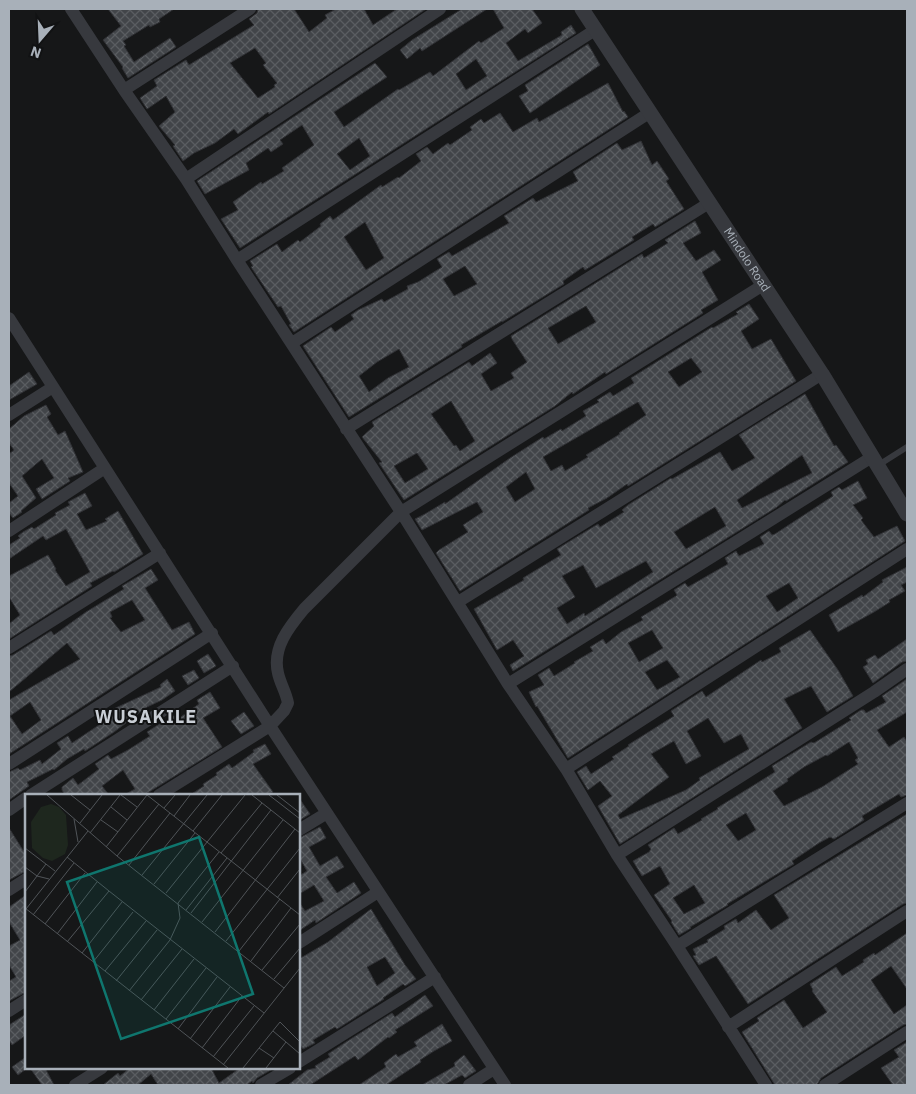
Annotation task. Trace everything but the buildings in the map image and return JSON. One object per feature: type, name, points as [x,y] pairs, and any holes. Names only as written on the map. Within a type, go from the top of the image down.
[{"type":"street","points":[[71,9],[124,90],[186,178],[237,260],[401,512],[508,684],[566,769],[617,855],[766,1085]]},
{"type":"street","points":[[124,90],[250,9]]},
{"type":"street","points":[[186,178],[440,9]]},
{"type":"street","name":"Mindolo Road","points":[[582,9],[822,374],[907,514]]},
{"type":"street","points":[[237,260],[595,30]]},
{"type":"street","points":[[292,343],[649,113]]},
{"type":"street","points":[[346,428],[709,202]]},
{"type":"street","points":[[161,794],[270,726],[284,711],[288,703],[275,660],[289,627],[304,609],[401,512],[763,285]]},
{"type":"street","points":[[9,318],[270,726],[505,1085]]},
{"type":"street","points":[[458,602],[822,374]]},
{"type":"street","points":[[9,415],[53,387]]},
{"type":"street","points":[[508,684],[875,461]]},
{"type":"street","points":[[9,531],[105,468]]},
{"type":"street","points":[[566,769],[907,549]]},
{"type":"street","points":[[9,648],[160,553]]},
{"type":"street","points":[[9,764],[212,633]]},
{"type":"street","points":[[33,794],[233,666]]},
{"type":"street","points":[[617,855],[874,692],[907,669]]},
{"type":"street","points":[[9,810],[25,799]]},
{"type":"street","points":[[677,946],[907,803]]},
{"type":"street","points":[[300,829],[327,813]]},
{"type":"street","points":[[9,890],[25,880]]},
{"type":"street","points":[[300,942],[378,892]]},
{"type":"street","points":[[728,1027],[907,911]]},
{"type":"street","points":[[300,1061],[435,977]]},
{"type":"street","points":[[9,1011],[25,1001]]},
{"type":"street","points":[[826,1085],[907,1032]]},
{"type":"street","points":[[75,1085],[100,1069]]},
{"type":"street","points":[[262,1085],[288,1069]]},
{"type":"street","points":[[469,1085],[494,1069]]},
{"type":"lane","points":[[875,461],[907,447]]},
{"type":"district","name":"WUSAKILE","points":[[146,717]]}]
